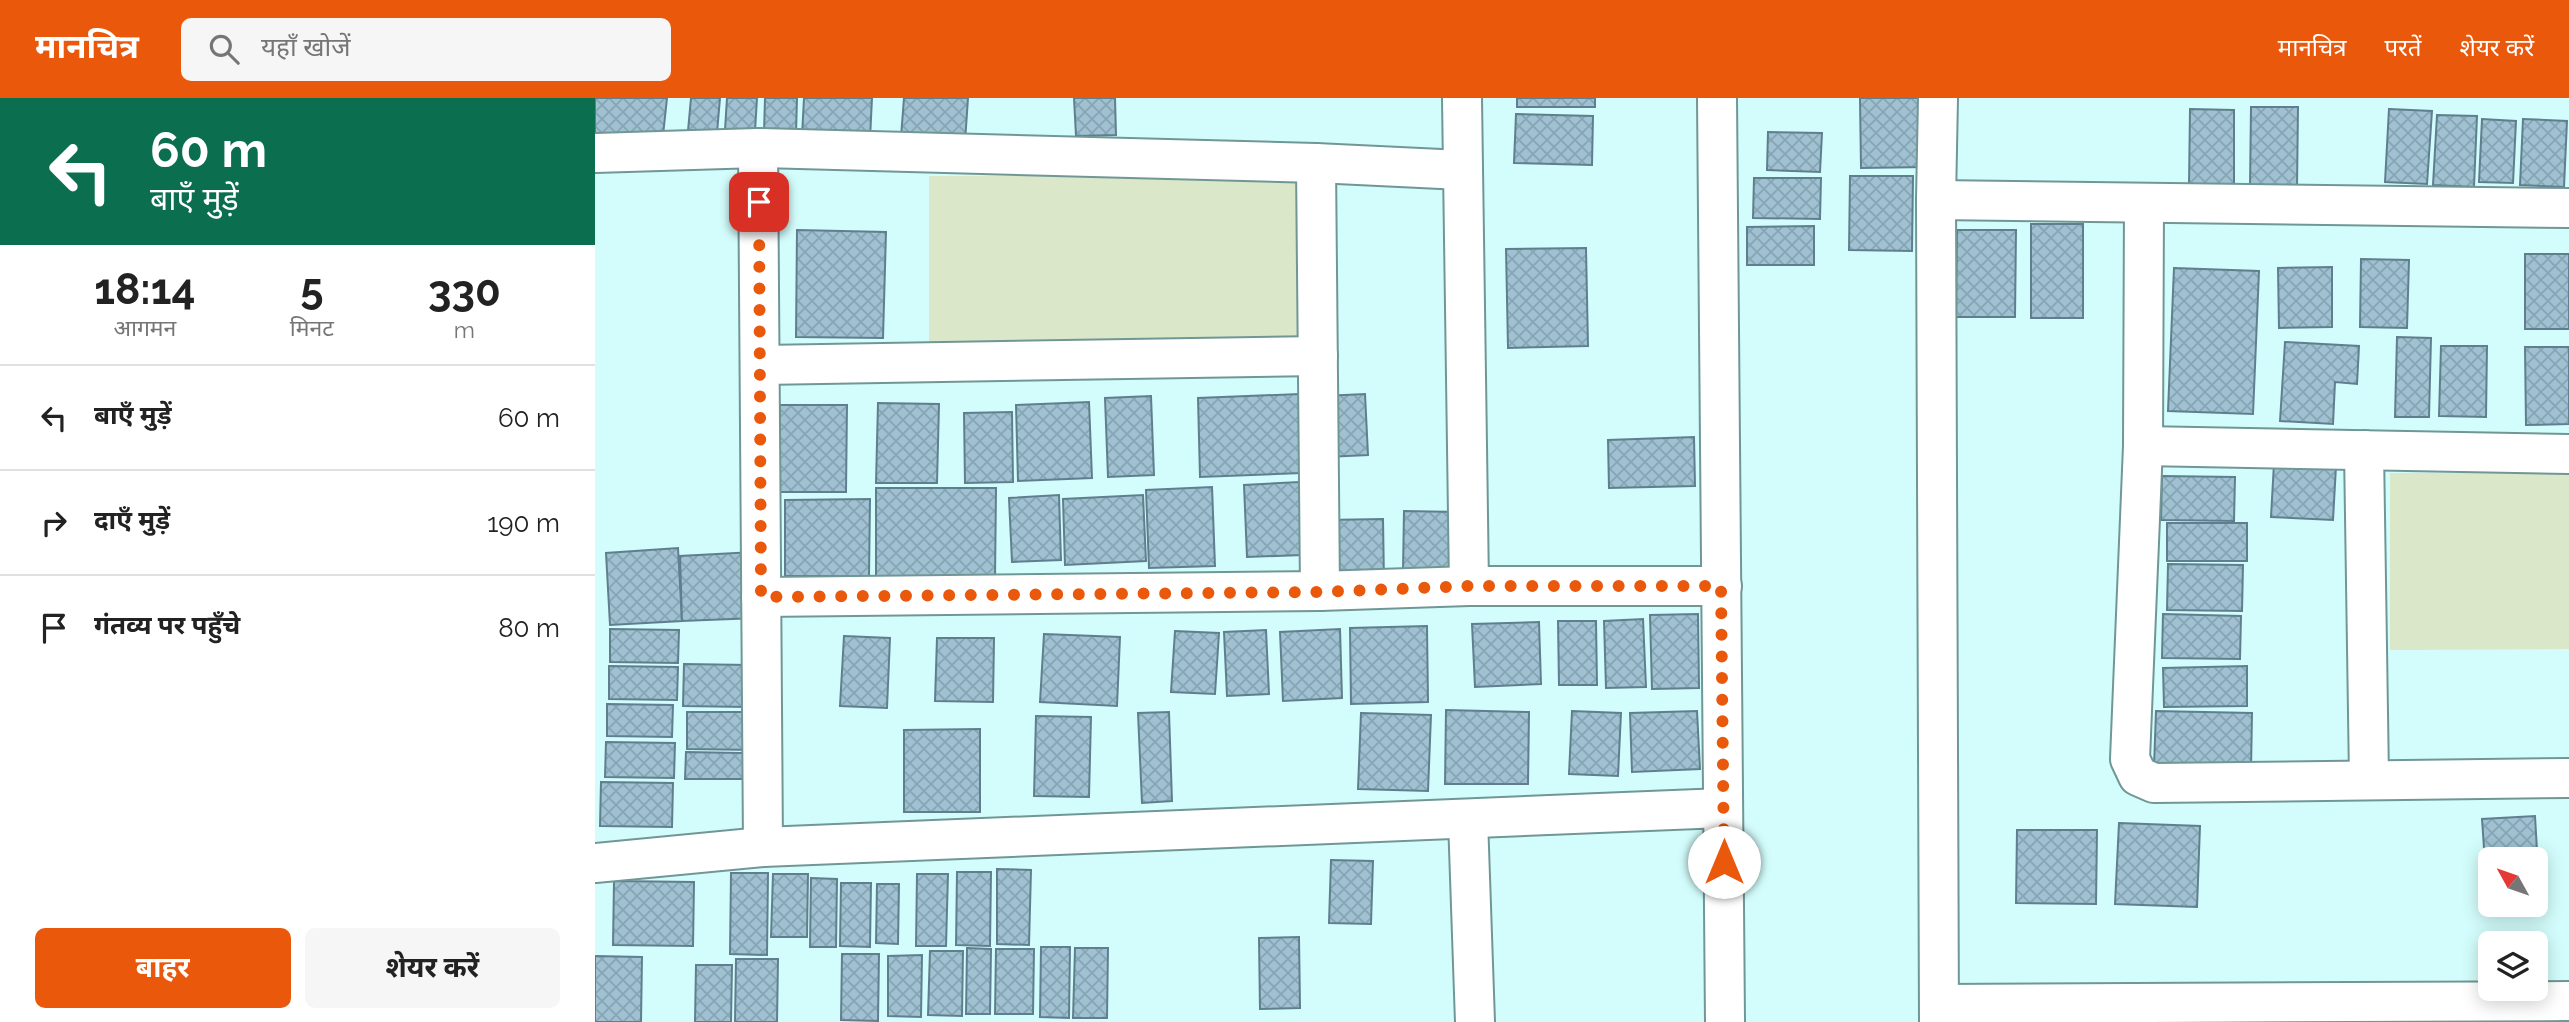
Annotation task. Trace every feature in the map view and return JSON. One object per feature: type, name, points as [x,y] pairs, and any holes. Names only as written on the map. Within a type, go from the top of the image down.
[{"type":"street","points":[[1462,98],[1469,586]]},
{"type":"street","points":[[1717,98],[1724,1022]]},
{"type":"street","points":[[1938,98],[1936,200],[1939,1013],[2569,1001]]},
{"type":"street","points":[[595,153],[758,148],[1316,163],[1462,170]]},
{"type":"street","points":[[758,148],[763,847]]},
{"type":"street","points":[[1316,163],[1320,592]]},
{"type":"street","points":[[1936,200],[2569,208]]},
{"type":"street","points":[[2144,202],[2143,446],[2130,759],[2138,776],[2154,783],[2569,778]]},
{"type":"street","points":[[759,365],[1318,356]]},
{"type":"street","points":[[2143,446],[2569,454]]},
{"type":"street","points":[[2364,450],[2369,779]]},
{"type":"street","points":[[761,597],[1320,592],[1469,586],[1721,586]]},
{"type":"street","points":[[595,863],[763,847],[1723,808]]},
{"type":"street","points":[[1468,819],[1475,1022]]},
{"type":"green space","points":[[1298,175],[1298,345],[929,346],[929,176]]},
{"type":"green space","points":[[2569,472],[2569,649],[2390,650],[2390,473]]},
{"type":"building","points":[[595,98],[667,98],[662,145],[595,138]]},
{"type":"building","points":[[691,98],[720,98],[717,133],[688,131]]},
{"type":"building","points":[[727,98],[757,98],[755,131],[725,130]]},
{"type":"building","points":[[765,98],[797,98],[796,134],[764,133]]},
{"type":"building","points":[[804,98],[872,98],[870,139],[802,136]]},
{"type":"building","points":[[904,98],[968,98],[965,142],[901,137]]},
{"type":"building","points":[[1074,98],[1115,98],[1116,135],[1076,136]]},
{"type":"building","points":[[1517,98],[1595,98],[1595,107],[1517,107]]},
{"type":"building","points":[[1860,98],[1928,98],[1928,167],[1861,168]]},
{"type":"building","points":[[2251,107],[2298,107],[2297,188],[2250,188]]},
{"type":"building","points":[[2190,109],[2234,110],[2234,186],[2189,186]]},
{"type":"building","points":[[2389,109],[2432,111],[2427,184],[2385,182]]},
{"type":"building","points":[[1516,114],[1593,116],[1592,165],[1514,163]]},
{"type":"building","points":[[2437,115],[2477,116],[2474,187],[2433,185]]},
{"type":"building","points":[[2482,119],[2516,121],[2513,183],[2479,182]]},
{"type":"building","points":[[2523,119],[2567,121],[2564,187],[2520,185]]},
{"type":"building","points":[[1768,132],[1822,133],[1820,172],[1767,170]]},
{"type":"building","points":[[1850,176],[1913,176],[1912,251],[1849,250]]},
{"type":"building","points":[[1754,178],[1821,178],[1820,219],[1753,218]]},
{"type":"building","points":[[2031,224],[2083,224],[2083,318],[2031,318]]},
{"type":"building","points":[[1814,226],[1814,265],[1747,265],[1747,227]]},
{"type":"building","points":[[797,230],[886,232],[883,338],[796,337]]},
{"type":"building","points":[[1957,230],[2016,230],[2015,317],[1956,317]]},
{"type":"building","points":[[1586,248],[1588,346],[1508,348],[1506,249]]},
{"type":"building","points":[[2525,254],[2569,254],[2569,329],[2525,329]]},
{"type":"building","points":[[2361,259],[2409,260],[2407,328],[2360,327]]},
{"type":"building","points":[[2332,267],[2332,327],[2279,328],[2278,268]]},
{"type":"building","points":[[2174,268],[2259,271],[2253,414],[2168,411]]},
{"type":"building","points":[[2397,337],[2431,338],[2429,417],[2395,417]]},
{"type":"building","points":[[2285,342],[2359,346],[2357,384],[2335,382],[2333,424],[2280,421]]},
{"type":"building","points":[[2441,346],[2487,346],[2486,417],[2439,416]]},
{"type":"building","points":[[2525,347],[2569,347],[2569,424],[2526,425]]},
{"type":"building","points":[[1299,394],[1301,473],[1200,477],[1198,398]]},
{"type":"building","points":[[1365,394],[1368,455],[1326,457],[1323,396]]},
{"type":"building","points":[[1151,396],[1154,475],[1108,477],[1105,398]]},
{"type":"building","points":[[1089,402],[1092,478],[1018,481],[1016,405]]},
{"type":"building","points":[[878,403],[939,404],[937,483],[876,483]]},
{"type":"building","points":[[780,405],[847,405],[846,492],[780,492]]},
{"type":"building","points":[[1012,412],[1013,482],[965,483],[964,413]]},
{"type":"building","points":[[1694,437],[1695,486],[1609,488],[1608,440]]},
{"type":"building","points":[[2274,463],[2336,466],[2333,520],[2271,517]]},
{"type":"building","points":[[2162,476],[2235,477],[2234,521],[2161,520]]},
{"type":"building","points":[[1299,482],[1302,555],[1247,557],[1244,485]]},
{"type":"building","points":[[1212,487],[1215,566],[1149,568],[1146,490]]},
{"type":"building","points":[[876,488],[996,488],[995,579],[876,579]]},
{"type":"building","points":[[1059,495],[1061,560],[1012,562],[1009,498]]},
{"type":"building","points":[[1143,495],[1146,561],[1065,565],[1063,499]]},
{"type":"building","points":[[870,499],[869,576],[785,576],[785,500]]},
{"type":"building","points":[[1404,511],[1459,512],[1458,572],[1403,572]]},
{"type":"building","points":[[1383,519],[1384,583],[1327,584],[1326,520]]},
{"type":"building","points":[[2167,523],[2247,523],[2247,561],[2167,561]]},
{"type":"building","points":[[678,548],[682,621],[610,625],[606,553]]},
{"type":"building","points":[[754,552],[757,618],[682,621],[680,556]]},
{"type":"building","points":[[2168,564],[2243,565],[2242,611],[2167,610]]},
{"type":"building","points":[[1698,614],[1699,688],[1652,689],[1650,615]]},
{"type":"building","points":[[2163,614],[2241,616],[2240,659],[2162,658]]},
{"type":"building","points":[[1643,619],[1646,687],[1606,688],[1604,621]]},
{"type":"building","points":[[1558,621],[1596,621],[1597,685],[1559,685]]},
{"type":"building","points":[[1539,622],[1541,684],[1475,687],[1472,624]]},
{"type":"building","points":[[1427,626],[1428,702],[1351,704],[1350,628]]},
{"type":"building","points":[[610,629],[679,630],[678,663],[610,662]]},
{"type":"building","points":[[1340,629],[1342,698],[1283,701],[1280,632]]},
{"type":"building","points":[[1266,630],[1269,694],[1227,696],[1224,632]]},
{"type":"building","points":[[1175,631],[1219,633],[1215,694],[1171,692]]},
{"type":"building","points":[[1044,634],[1120,637],[1117,706],[1040,702]]},
{"type":"building","points":[[844,636],[890,638],[887,708],[840,706]]},
{"type":"building","points":[[937,638],[994,638],[993,702],[935,701]]},
{"type":"building","points":[[684,664],[749,665],[747,707],[683,706]]},
{"type":"building","points":[[609,666],[678,667],[677,700],[609,699]]},
{"type":"building","points":[[2247,666],[2247,706],[2164,707],[2163,668]]},
{"type":"building","points":[[607,704],[673,705],[672,737],[607,736]]},
{"type":"building","points":[[1446,710],[1529,712],[1528,784],[1445,784]]},
{"type":"building","points":[[1572,711],[1621,713],[1618,776],[1569,774]]},
{"type":"building","points":[[1697,711],[1700,769],[1632,772],[1630,713]]},
{"type":"building","points":[[2156,711],[2252,713],[2251,770],[2154,767]]},
{"type":"building","points":[[687,712],[758,712],[757,750],[687,749]]},
{"type":"building","points":[[1169,712],[1172,801],[1142,803],[1138,713]]},
{"type":"building","points":[[1361,713],[1431,715],[1428,791],[1358,789]]},
{"type":"building","points":[[1036,716],[1091,717],[1089,797],[1034,796]]},
{"type":"building","points":[[980,729],[980,812],[904,812],[904,730]]},
{"type":"building","points":[[606,742],[675,743],[674,778],[605,777]]},
{"type":"building","points":[[686,752],[743,753],[743,779],[685,779]]},
{"type":"building","points":[[601,782],[673,783],[672,827],[600,826]]},
{"type":"building","points":[[2535,816],[2537,847],[2484,847],[2482,819]]},
{"type":"building","points":[[2119,823],[2200,826],[2197,907],[2115,904]]},
{"type":"building","points":[[2017,830],[2097,830],[2096,904],[2016,903]]},
{"type":"building","points":[[1331,860],[1373,861],[1371,924],[1329,923]]},
{"type":"building","points":[[997,869],[1031,870],[1029,945],[997,944]]},
{"type":"building","points":[[957,872],[991,872],[990,946],[956,945]]},
{"type":"building","points":[[731,873],[768,873],[767,955],[730,954]]},
{"type":"building","points":[[773,874],[808,874],[807,937],[771,937]]},
{"type":"building","points":[[917,874],[948,874],[946,946],[916,946]]},
{"type":"building","points":[[811,878],[837,879],[836,947],[810,947]]},
{"type":"building","points":[[614,881],[694,882],[693,946],[613,945]]},
{"type":"building","points":[[841,883],[871,883],[870,947],[840,946]]},
{"type":"building","points":[[877,884],[899,884],[898,944],[876,943]]},
{"type":"building","points":[[1299,937],[1300,1008],[1260,1009],[1259,938]]},
{"type":"building","points":[[1041,947],[1070,947],[1069,1018],[1040,1017]]},
{"type":"building","points":[[967,948],[991,949],[990,1014],[966,1014]]},
{"type":"building","points":[[1075,948],[1108,948],[1107,1018],[1073,1018]]},
{"type":"building","points":[[996,949],[1034,949],[1033,1014],[995,1014]]},
{"type":"building","points":[[930,951],[963,951],[962,1016],[928,1015]]},
{"type":"building","points":[[842,954],[879,954],[878,1021],[841,1020]]},
{"type":"building","points":[[922,955],[921,1017],[888,1016],[888,956]]},
{"type":"building","points":[[595,956],[642,957],[641,1022],[595,1022]]},
{"type":"building","points":[[736,959],[778,959],[777,1022],[735,1022]]},
{"type":"building","points":[[696,965],[732,965],[731,1022],[695,1022]]},
{"type":"route","points":[[759,202],[761,597],[1320,592],[1469,586],[1721,586],[1724,862]]}]
